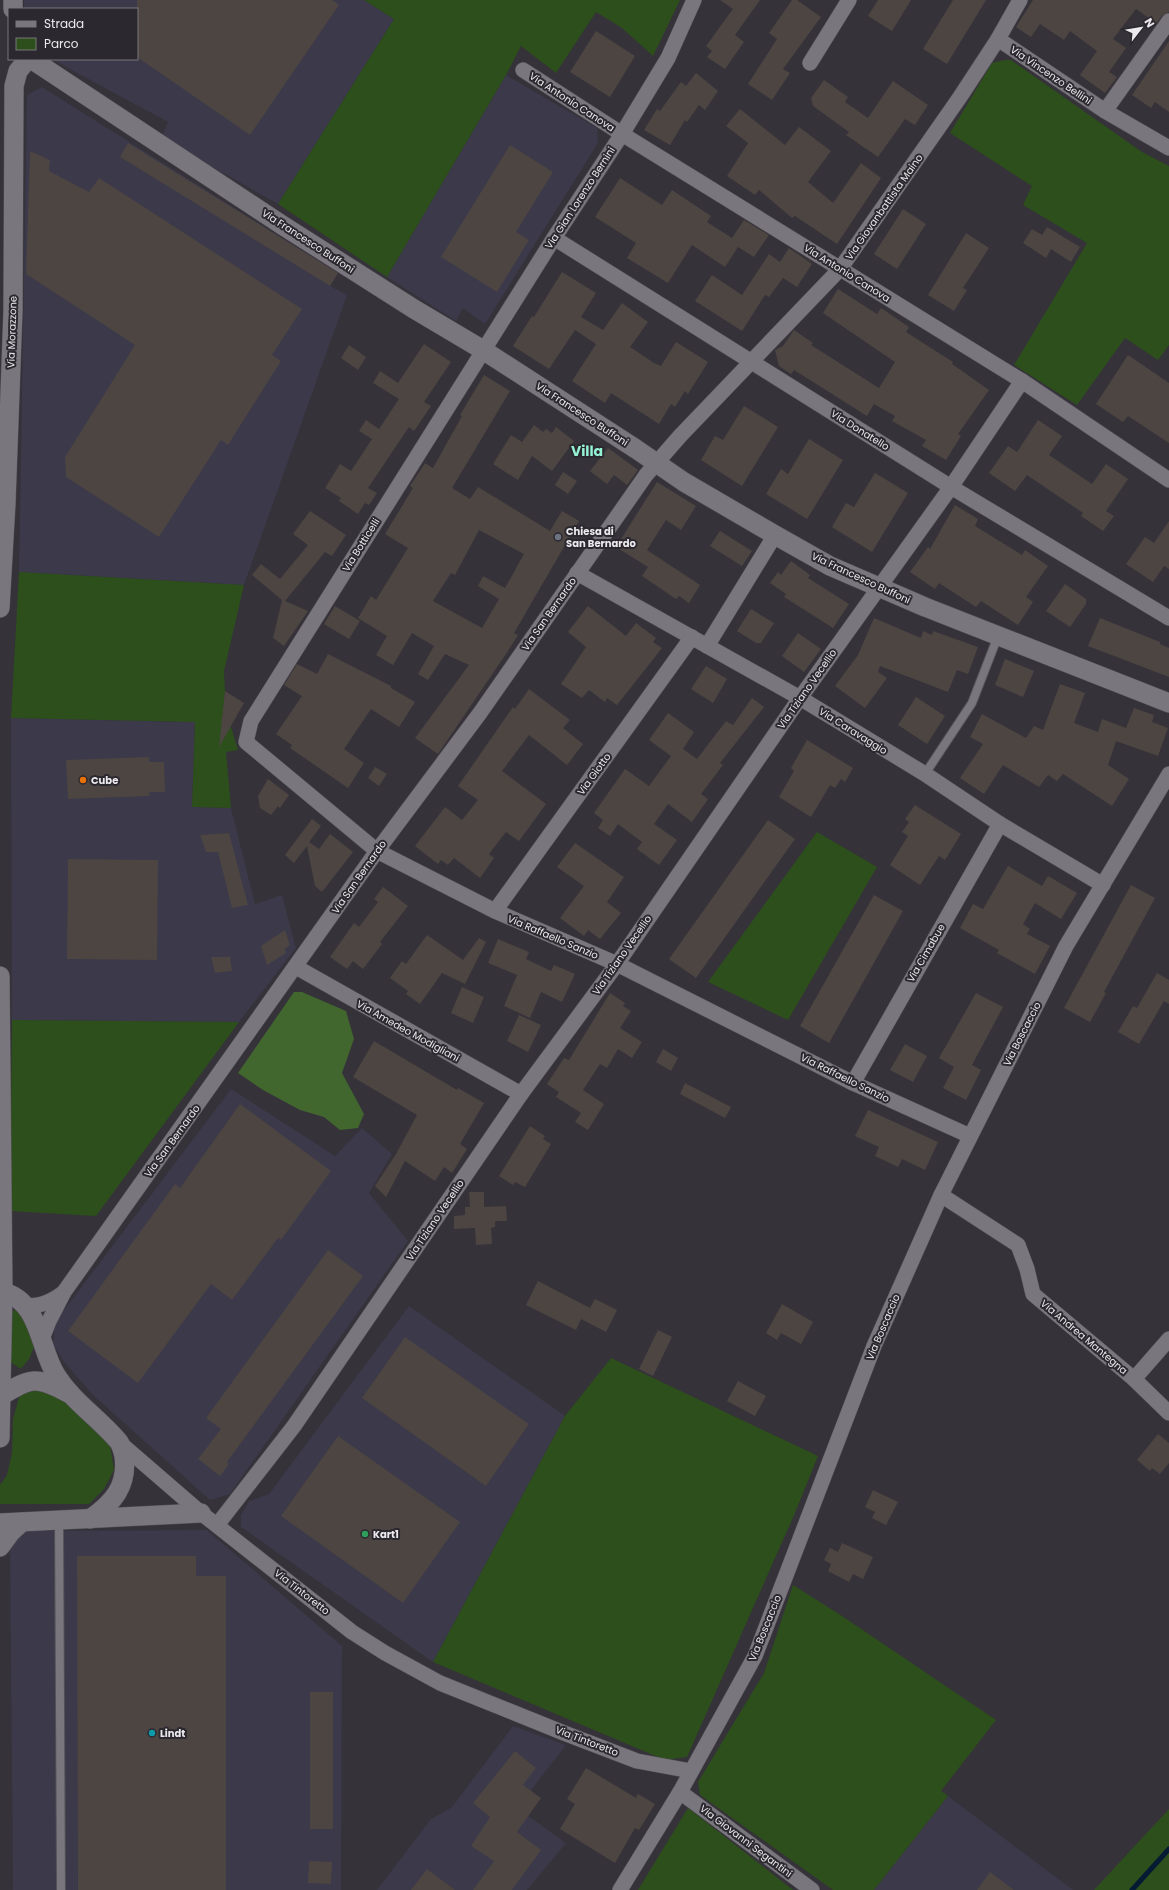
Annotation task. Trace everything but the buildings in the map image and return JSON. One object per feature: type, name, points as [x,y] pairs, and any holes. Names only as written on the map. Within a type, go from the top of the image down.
[{"type":"street","name":"Via Gian Lorenzo Bernini","points":[[483,350],[622,134],[668,58],[694,0]]},
{"type":"street","points":[[810,63],[848,0]]},
{"type":"street","name":"Via Giovanbattista Maino","points":[[656,463],[750,361],[840,269],[998,39],[1020,0]]},
{"type":"street","points":[[1105,111],[1169,21]]},
{"type":"street","name":"Via Vincenzo Bellini","points":[[998,39],[1105,111],[1169,148]]},
{"type":"street","name":"Via Morazzone","points":[[0,608],[6,503],[13,310],[14,86],[18,71],[28,60]]},
{"type":"street","name":"Via Francesco Buffoni","points":[[31,60],[282,225],[414,309],[483,350],[684,482],[775,535],[830,566],[998,636],[1169,703]]},
{"type":"street","name":"Via Antonio Canova","points":[[523,70],[622,134],[1022,381],[1169,480]]},
{"type":"street","name":"Via Donatello","points":[[554,238],[950,487],[1169,618]]},
{"type":"street","name":"Via Botticelli","points":[[246,742],[250,721],[483,350]]},
{"type":"street","name":"Via Tiziano Vecellio","points":[[217,1525],[294,1426],[521,1094],[616,964],[800,698],[950,487],[1022,381]]},
{"type":"street","name":"Via San Bernardo","points":[[42,1339],[49,1321],[64,1292],[377,851],[480,713],[577,573],[656,463]]},
{"type":"street","points":[[707,646],[775,535]]},
{"type":"street","name":"Via Caravaggio","points":[[577,573],[800,698],[925,774],[1000,824],[1103,884]]},
{"type":"street","name":"Via Giotto","points":[[495,911],[692,637]]},
{"type":"street","name":"Via Raffaello Sanzio","points":[[246,742],[377,851],[495,911],[616,964],[853,1083],[970,1136]]},
{"type":"street","name":"Via Boscaccio","points":[[620,1890],[680,1792],[755,1656],[874,1346],[940,1195],[1066,946],[1169,774]]},
{"type":"street","name":"Via Cimabue","points":[[853,1083],[1000,824]]},
{"type":"street","name":"Via Amedeo Modigliani","points":[[296,967],[521,1094]]},
{"type":"street","points":[[0,976],[3,1292],[0,1438]]},
{"type":"street","name":"Via Andrea Mantegna","points":[[940,1195],[1018,1245],[1027,1269],[1032,1294],[1134,1379],[1169,1412]]},
{"type":"street","name":"Via Tintoretto","points":[[3,1292],[10,1294],[26,1306],[42,1339],[48,1360],[56,1376],[70,1395],[120,1443],[201,1513],[352,1632],[440,1683],[637,1761],[691,1771]]},
{"type":"street","name":"Via San Bernardo","points":[[26,1306],[43,1304],[52,1301],[64,1292]]},
{"type":"street","name":"Via Andrea Mantegna","points":[[1134,1379],[1169,1339]]},
{"type":"street","points":[[1,1396],[21,1384],[34,1380],[48,1382],[70,1395]]},
{"type":"street","points":[[90,1519],[111,1502],[118,1493],[124,1469],[124,1456],[120,1443]]},
{"type":"street","points":[[0,1523],[201,1513]]},
{"type":"street","points":[[0,1547],[11,1532],[22,1522]]},
{"type":"street","name":"Via Giovanni Segantini","points":[[680,1792],[812,1890]]},
{"type":"lane","points":[[925,774],[972,703],[998,636]]},
{"type":"lane","points":[[59,1520],[61,1890]]},
{"type":"shaded area","points":[[24,0],[364,0],[394,19],[278,204],[161,138],[168,122],[55,61],[138,60],[138,8],[24,8]]},
{"type":"shaded area","points":[[506,75],[597,128],[598,143],[485,324],[463,308],[456,321],[387,277]]},
{"type":"shaded area","points":[[42,87],[338,273],[330,286],[347,295],[244,585],[19,572],[27,95]]},
{"type":"shaded area","points":[[11,718],[195,722],[192,807],[231,808],[255,904],[282,895],[296,948],[239,1022],[12,1020]]},
{"type":"shaded area","points":[[231,1089],[335,1156],[362,1128],[392,1154],[369,1193],[408,1241],[230,1494],[210,1500],[92,1394],[64,1362],[53,1344],[55,1322]]},
{"type":"shaded area","points":[[409,1306],[565,1416],[433,1662],[241,1527],[241,1515],[249,1501],[269,1494]]},
{"type":"shaded area","points":[[207,1530],[342,1646],[341,1890],[13,1890],[10,1547],[23,1531]]},
{"type":"shaded area","points":[[513,1726],[566,1745],[517,1808],[566,1843],[527,1890],[377,1890],[431,1819],[452,1807]]},
{"type":"shaded area","points":[[948,1796],[1073,1890],[874,1890]]},
{"type":"green space","points":[[364,0],[680,0],[653,56],[622,28],[596,12],[556,73],[521,46],[506,75],[387,277],[278,204],[394,19]]},
{"type":"green space","points":[[1011,60],[1142,152],[1169,166],[1169,345],[1158,360],[1125,338],[1077,405],[1014,365],[1087,243],[1023,205],[1032,186],[950,133],[992,63]]},
{"type":"green space","points":[[19,572],[244,585],[224,671],[225,691],[222,722],[231,727],[238,750],[226,752],[231,808],[192,807],[195,722],[11,718]]},
{"type":"green space","points":[[817,832],[877,867],[788,1020],[708,982]]},
{"type":"green space","points":[[294,992],[302,992],[346,1011],[354,1039],[342,1073],[364,1114],[358,1128],[340,1130],[324,1117],[300,1110],[263,1090],[238,1073]]},
{"type":"green space","points":[[12,1020],[239,1022],[96,1216],[10,1211]]},
{"type":"green space","points":[[17,1308],[36,1342],[29,1359],[21,1369],[9,1361],[10,1314]]},
{"type":"green space","points":[[611,1358],[818,1456],[795,1513],[687,1757],[665,1760],[433,1662],[565,1416]]},
{"type":"green space","points":[[30,1385],[63,1394],[110,1445],[114,1470],[104,1489],[89,1504],[0,1504],[0,1485],[7,1475],[12,1453],[13,1419],[20,1394]]},
{"type":"green space","points":[[793,1585],[842,1616],[996,1720],[941,1791],[948,1796],[874,1890],[833,1890],[700,1795],[698,1782],[764,1673]]},
{"type":"green space","points":[[688,1808],[793,1890],[638,1890]]},
{"type":"green space","points":[[1169,1809],[1169,1890],[1094,1890]]},
{"type":"waterway","points":[[1132,1890],[1169,1849]]},
{"type":"place","name":"Chiesa di San Bernardo","points":[[558,537]]},
{"type":"place","name":"Cube","points":[[83,780]]},
{"type":"place","name":"Kart1","points":[[365,1534]]},
{"type":"place","name":"Lindt","points":[[152,1733]]},
{"type":"district","name":"Villa","points":[[587,451]]}]
